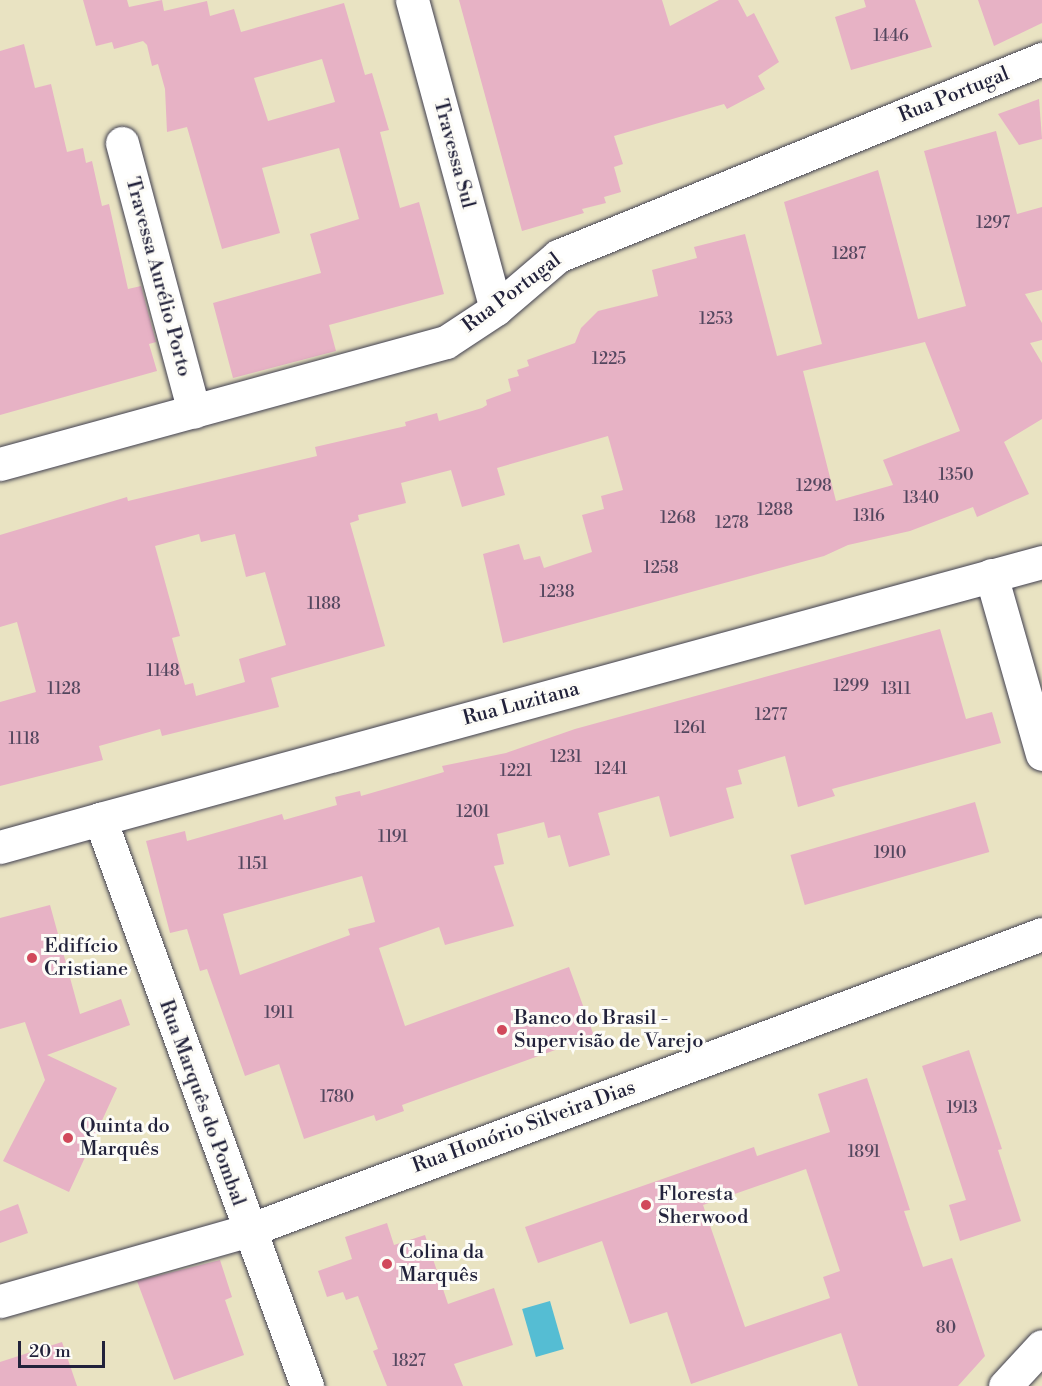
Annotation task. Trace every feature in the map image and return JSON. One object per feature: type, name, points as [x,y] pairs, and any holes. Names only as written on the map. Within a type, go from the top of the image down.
[{"type":"street","name":"Travessa Sul","points":[[412,0],[496,309]]},
{"type":"street","name":"Rua Portugal","points":[[0,464],[446,342],[496,309],[558,256],[1042,59]]},
{"type":"street","name":"Travessa Aurélio Porto","points":[[122,143],[194,411]]},
{"type":"street","name":"Rua Luzitana","points":[[0,847],[1042,562]]},
{"type":"street","points":[[991,575],[1042,753]]},
{"type":"street","name":"Rua Marquês do Pombal","points":[[100,819],[307,1386]]},
{"type":"street","name":"Rua Honório Silveira Dias","points":[[0,1300],[249,1230],[1042,934]]},
{"type":"street","points":[[1005,1386],[1042,1346]]},
{"type":"water","points":[[550,1301],[564,1349],[536,1357],[522,1309]]},
{"type":"building","points":[[83,0],[127,0],[129,7],[162,0],[164,11],[207,1],[210,16],[234,9],[241,32],[344,3],[365,75],[372,73],[389,130],[380,132],[400,208],[419,202],[444,294],[329,325],[336,351],[233,378],[213,303],[321,273],[310,234],[359,219],[339,148],[262,168],[280,233],[222,249],[187,127],[167,132],[165,89],[158,64],[152,66],[147,45],[143,41],[114,49],[112,42],[96,46]],"holes":[[[322,59],[335,102],[268,121],[254,78]]]},
{"type":"building","points":[[459,0],[662,0],[670,26],[719,0],[738,0],[747,17],[754,13],[779,62],[758,76],[765,89],[727,109],[724,104],[614,136],[623,164],[614,167],[621,192],[604,197],[606,203],[582,209],[584,213],[522,231]]},
{"type":"building","points":[[864,0],[915,0],[932,47],[851,70],[835,17],[866,7]]},
{"type":"building","points":[[978,0],[1042,0],[1042,23],[994,46]]},
{"type":"building","points":[[24,44],[35,88],[51,84],[67,152],[83,148],[86,163],[92,161],[102,206],[109,204],[128,289],[141,286],[156,342],[149,344],[157,371],[0,415],[0,51]]},
{"type":"building","points":[[1039,99],[1042,139],[1019,145],[998,114]]},
{"type":"building","points":[[996,131],[1017,214],[1042,207],[1042,290],[1025,294],[1042,323],[1042,340],[1030,343],[1042,363],[1042,419],[1004,442],[1029,494],[977,517],[973,507],[910,531],[848,545],[824,556],[503,643],[483,554],[519,544],[524,560],[540,556],[544,568],[592,552],[582,515],[604,509],[601,496],[623,490],[608,436],[497,468],[505,495],[462,507],[451,470],[401,483],[406,503],[358,515],[359,520],[350,523],[385,646],[271,678],[279,707],[162,736],[160,729],[99,746],[103,760],[0,786],[0,702],[36,692],[17,622],[0,627],[0,535],[127,497],[128,501],[317,456],[315,447],[406,426],[405,422],[437,413],[439,421],[482,408],[487,405],[486,400],[511,391],[508,379],[519,376],[517,370],[529,366],[527,360],[575,343],[581,328],[598,311],[658,296],[652,270],[697,258],[694,247],[745,234],[777,356],[822,344],[784,202],[878,170],[918,319],[966,306],[924,151]],"holes":[[[925,342],[960,431],[883,460],[893,485],[836,501],[803,371]],[[199,534],[201,542],[235,534],[246,577],[265,572],[286,645],[239,659],[245,682],[196,696],[193,683],[185,685],[172,638],[180,636],[155,546]]]},
{"type":"building","points":[[940,629],[966,719],[992,712],[1001,743],[832,789],[835,796],[798,807],[785,756],[738,770],[742,784],[726,788],[734,818],[670,837],[659,796],[598,813],[610,855],[569,867],[560,835],[548,838],[544,822],[497,834],[504,864],[494,866],[514,926],[445,945],[439,927],[379,948],[405,1026],[569,967],[594,1036],[402,1105],[404,1111],[376,1121],[374,1115],[304,1139],[279,1064],[245,1076],[207,969],[200,971],[187,929],[170,933],[146,841],[185,831],[187,841],[282,814],[284,820],[337,805],[335,797],[360,791],[361,796],[444,772],[442,766],[506,753],[575,729]],"holes":[[[362,876],[375,922],[348,929],[350,935],[240,975],[223,914]]]},
{"type":"building","points":[[975,802],[989,852],[805,905],[790,855]]},
{"type":"building","points":[[50,905],[80,1014],[121,999],[130,1025],[47,1055],[117,1088],[69,1192],[3,1161],[45,1080],[25,1022],[0,1029],[0,918]]},
{"type":"building","points":[[969,1050],[1002,1149],[998,1150],[1021,1221],[960,1241],[949,1205],[966,1200],[922,1066]]},
{"type":"building","points":[[867,1078],[910,1210],[904,1211],[923,1267],[952,1258],[985,1356],[958,1386],[858,1386],[841,1333],[691,1384],[667,1312],[630,1324],[602,1241],[538,1263],[525,1227],[754,1147],[757,1156],[830,1132],[818,1094]],"holes":[[[806,1169],[840,1271],[823,1277],[830,1298],[745,1327],[703,1205]]]},
{"type":"building","points":[[18,1204],[28,1233],[0,1243],[0,1211]]},
{"type":"building","points":[[387,1223],[394,1245],[425,1235],[448,1304],[494,1288],[513,1345],[454,1364],[463,1386],[387,1386],[373,1351],[378,1349],[358,1296],[346,1300],[343,1292],[327,1297],[318,1271],[352,1259],[345,1237]]},
{"type":"building","points":[[220,1260],[232,1297],[225,1300],[244,1355],[174,1380],[137,1281]]},
{"type":"building","points":[[62,1342],[77,1386],[0,1386],[0,1362]]},
{"type":"place","name":"Edifício Cristiane","points":[[32,958]]},
{"type":"place","name":"Banco do Brasil - Supervisão de Varejo","points":[[502,1030]]},
{"type":"place","name":"Quinta do Marquês","points":[[68,1138]]},
{"type":"place","name":"Floresta Sherwood","points":[[646,1205]]},
{"type":"place","name":"Colina da Marquês","points":[[387,1264]]}]
